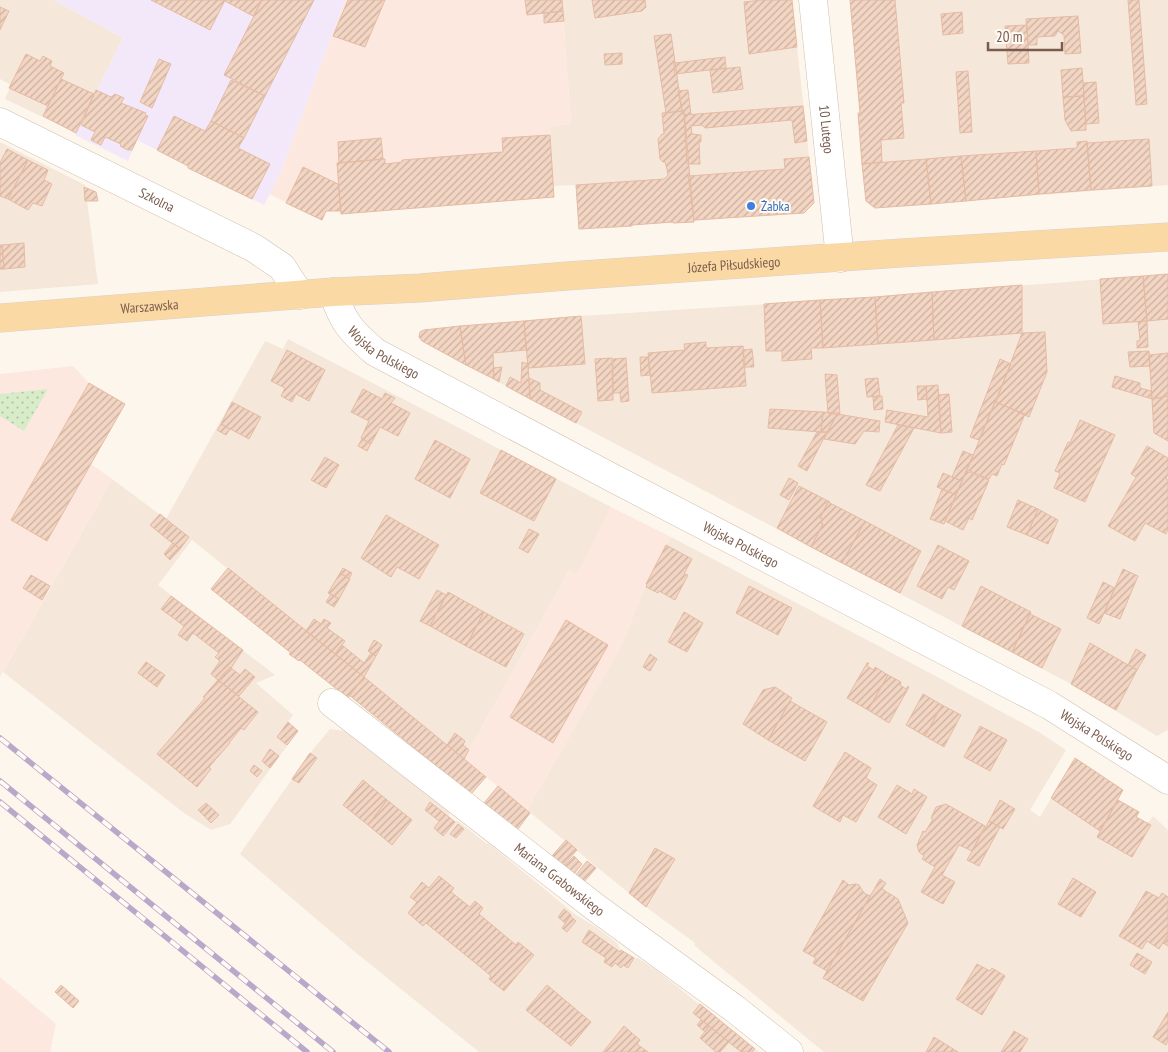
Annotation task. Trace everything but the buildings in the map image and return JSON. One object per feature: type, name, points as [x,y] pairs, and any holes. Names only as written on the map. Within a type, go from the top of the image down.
[{"type":"main road","name":"Józefa Piłsudskiego","points":[[300,294],[420,288],[567,276],[1168,237]]},
{"type":"main road","name":"Warszawska","points":[[0,318],[300,294]]},
{"type":"street","name":"10 Lutego","points":[[813,0],[840,258]]},
{"type":"street","name":"Szkolna","points":[[0,122],[254,248],[282,267],[300,294]]},
{"type":"street","name":"Wojska Polskiego","points":[[333,292],[340,312],[353,333],[375,352],[1049,705],[1168,780]]},
{"type":"street","name":"Mariana Grabowskiego","points":[[332,703],[595,907],[735,1008],[789,1052]]},
{"type":"shaded area","points":[[0,0],[54,0],[123,38],[76,133],[5,99],[11,85],[0,79]]},
{"type":"shaded area","points":[[54,0],[345,0],[281,172],[264,205],[188,168],[188,166],[137,140],[128,161],[75,135],[123,38]]},
{"type":"shaded area","points":[[345,0],[562,0],[571,124],[550,126],[554,197],[341,214],[340,211],[326,211],[322,220],[269,194],[281,172]]},
{"type":"shaded area","points":[[562,0],[792,0],[814,203],[804,213],[579,229],[576,185],[553,186],[550,126],[571,124]]},
{"type":"shaded area","points":[[850,0],[1168,0],[1168,185],[875,208],[866,201]]},
{"type":"shaded area","points":[[0,142],[85,185],[98,284],[0,292]]},
{"type":"shaded area","points":[[1168,274],[1168,730],[1157,736],[1071,684],[466,365],[422,341],[419,337],[420,332],[424,330],[581,316],[875,297]]},
{"type":"shaded area","points":[[288,339],[611,507],[577,575],[569,571],[464,759],[192,540],[158,585],[275,675],[256,683],[293,715],[288,722],[298,731],[230,824],[211,830],[184,813],[3,672],[112,479],[166,519],[265,341],[283,349]]},
{"type":"shaded area","points":[[73,366],[89,383],[125,404],[91,464],[112,479],[0,677],[0,374]]},
{"type":"shaded area","points":[[611,507],[671,537],[646,584],[620,648],[527,810],[464,759],[569,571],[577,575]]},
{"type":"shaded area","points":[[671,537],[930,673],[1039,732],[1066,750],[1030,810],[1040,817],[1075,758],[1123,790],[1118,800],[1139,812],[1137,817],[1148,823],[1153,816],[1167,829],[1168,1052],[824,1052],[694,945],[695,943],[646,907],[527,810],[620,648],[646,584]]},
{"type":"shaded area","points":[[330,729],[345,731],[450,811],[449,816],[455,821],[458,821],[488,843],[576,915],[617,943],[621,950],[634,958],[638,958],[659,972],[759,1052],[479,1052],[355,952],[240,854],[310,753]]},
{"type":"shaded area","points":[[0,977],[56,1024],[50,1052],[0,1052]]},
{"type":"green space","points":[[48,389],[24,431],[0,416],[0,394]]},
{"type":"railway","points":[[0,738],[389,1052]]},
{"type":"railway","points":[[0,781],[333,1052]]},
{"type":"railway","points":[[0,802],[307,1052]]},
{"type":"place","name":"Żabka","points":[[751,206]]}]
